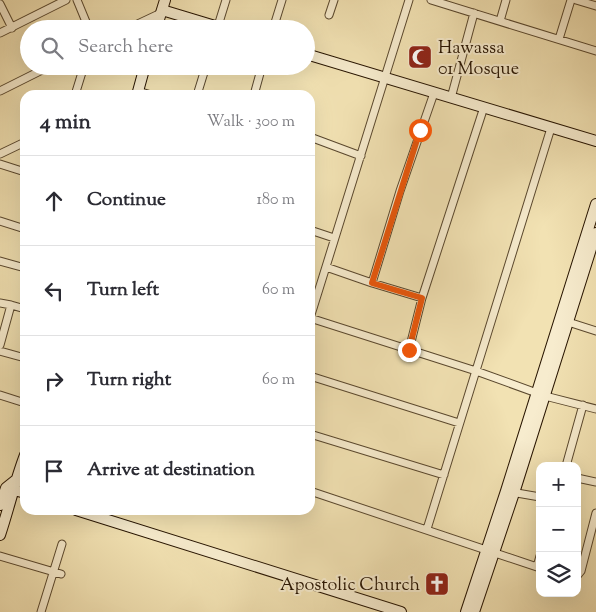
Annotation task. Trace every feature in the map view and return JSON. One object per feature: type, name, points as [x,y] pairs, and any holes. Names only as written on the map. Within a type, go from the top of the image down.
[{"type":"street","points":[[27,20],[66,0]]},
{"type":"street","points":[[77,0],[85,20]]},
{"type":"street","points":[[222,20],[226,0]]},
{"type":"street","points":[[276,20],[282,0]]},
{"type":"street","points":[[329,14],[334,0]]},
{"type":"street","points":[[315,302],[409,0]]},
{"type":"street","points":[[500,21],[506,0]]},
{"type":"street","points":[[559,40],[571,0]]},
{"type":"street","points":[[576,0],[596,6]]},
{"type":"street","points":[[436,1],[596,51]]},
{"type":"street","points":[[0,4],[12,28]]},
{"type":"street","points":[[142,20],[163,8],[197,20]]},
{"type":"street","points":[[159,20],[163,8]]},
{"type":"street","points":[[451,98],[474,13]]},
{"type":"street","points":[[0,33],[20,24]]},
{"type":"street","points":[[315,57],[596,142]]},
{"type":"street","points":[[0,92],[33,75]]},
{"type":"street","points":[[77,90],[81,75]]},
{"type":"street","points":[[138,90],[142,75]]},
{"type":"street","points":[[199,90],[203,75]]},
{"type":"street","points":[[255,90],[260,75]]},
{"type":"street","points":[[372,283],[400,192],[434,93]]},
{"type":"street","points":[[409,350],[422,298],[484,107]]},
{"type":"street","points":[[427,530],[551,128]]},
{"type":"street","points":[[315,139],[361,156]]},
{"type":"street","points":[[0,154],[20,144]]},
{"type":"street","points":[[0,164],[20,170]]},
{"type":"street","points":[[588,263],[596,207]]},
{"type":"street","points":[[0,221],[20,227]]},
{"type":"street","points":[[315,232],[334,238]]},
{"type":"street","points":[[466,612],[490,552],[564,321],[588,263],[596,233]]},
{"type":"street","points":[[0,261],[20,267]]},
{"type":"street","points":[[326,267],[422,298]]},
{"type":"street","points":[[0,303],[20,308]]},
{"type":"street","points":[[0,345],[11,305]]},
{"type":"street","points":[[315,320],[476,371],[541,394],[596,409]]},
{"type":"street","points":[[564,321],[596,330]]},
{"type":"street","points":[[0,351],[20,357]]},
{"type":"street","points":[[315,378],[460,423]]},
{"type":"street","points":[[0,395],[20,401]]},
{"type":"street","points":[[567,462],[583,405]]},
{"type":"street","points":[[315,436],[444,475]]},
{"type":"street","points":[[0,505],[20,465]]},
{"type":"street","points":[[581,479],[596,482]]},
{"type":"street","points":[[0,535],[9,486]]},
{"type":"street","points":[[510,492],[536,496]]},
{"type":"street","points":[[315,494],[536,566]]},
{"type":"street","points":[[581,571],[596,513]]},
{"type":"street","points":[[92,515],[401,612]]},
{"type":"street","points":[[41,612],[57,573],[62,544]]},
{"type":"street","points":[[474,612],[490,552]]},
{"type":"street","points":[[0,556],[57,573]]},
{"type":"place","name":"Hawassa 01 Mosque","points":[[420,57]]},
{"type":"place","name":"Apostolic Church","points":[[437,584]]},
{"type":"route","points":[[409,350],[422,298],[372,283],[420,130]]}]
